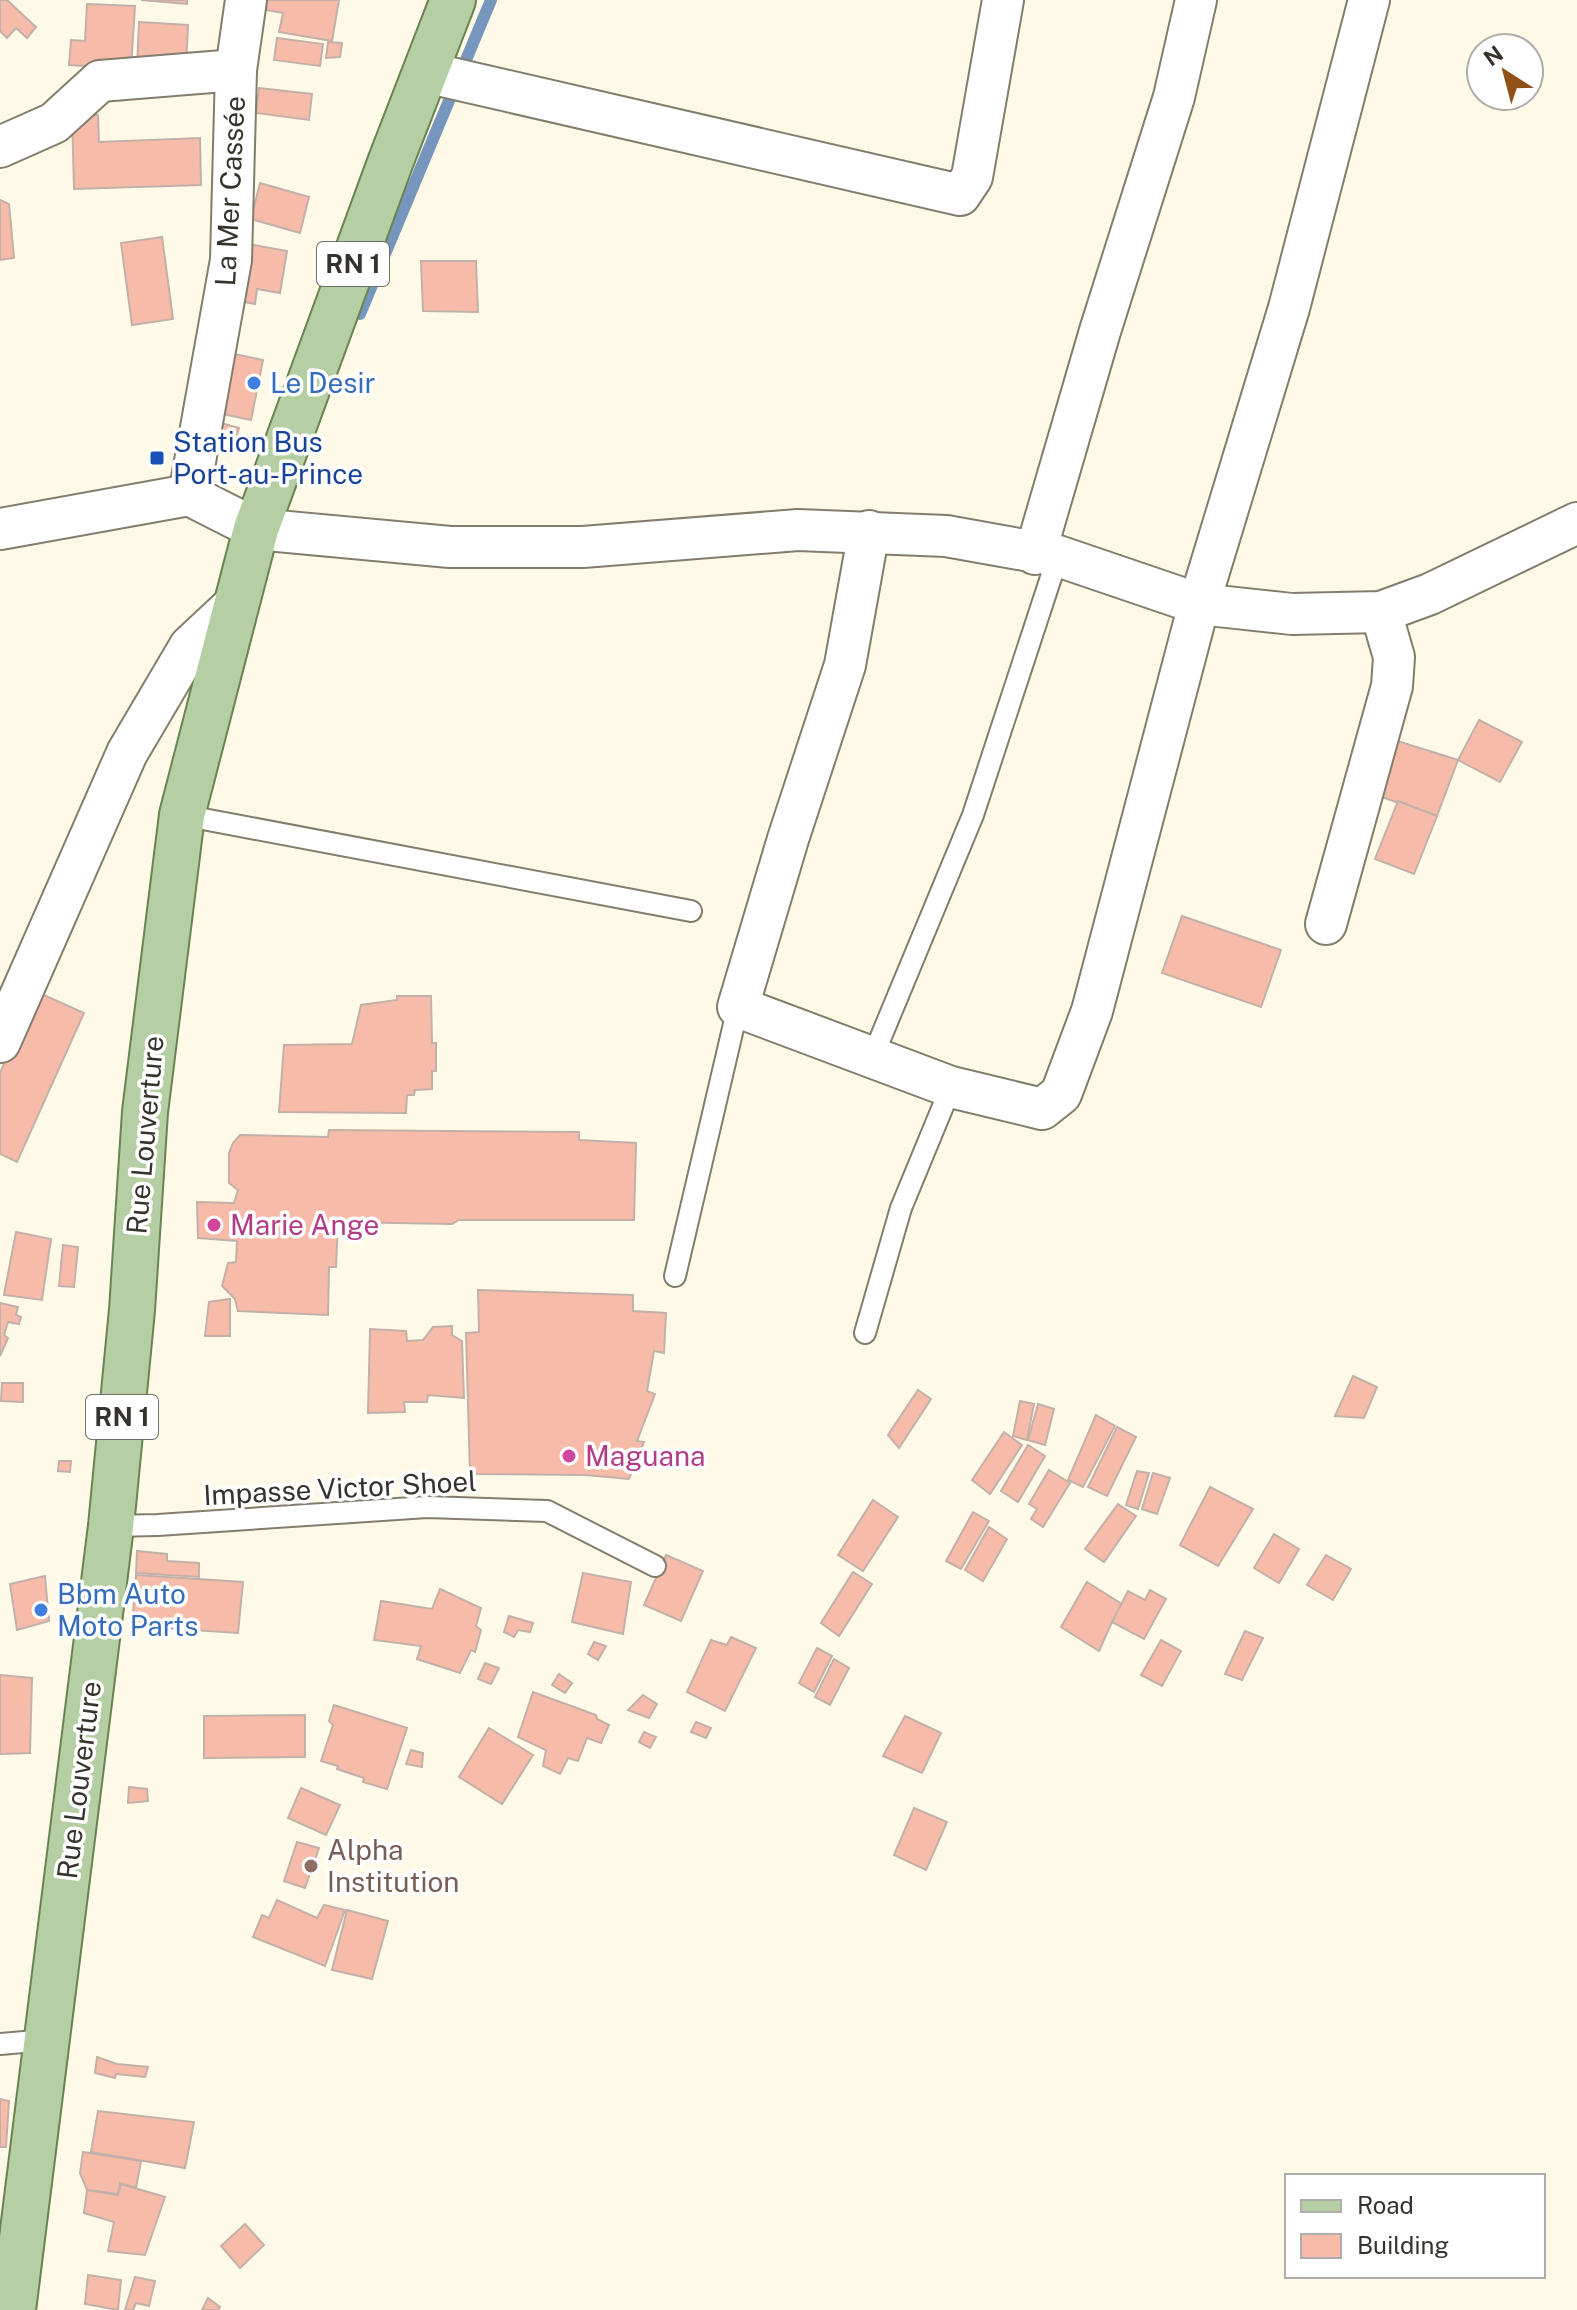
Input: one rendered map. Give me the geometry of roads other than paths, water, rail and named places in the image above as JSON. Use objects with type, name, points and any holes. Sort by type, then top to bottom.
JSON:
[{"type":"main road","name":"Rue Louverture","points":[[13,2310],[13,2218],[47,2040],[111,1526],[132,1310],[145,1112],[182,815],[256,529],[453,0]]},
{"type":"street","name":"La Mer Cassée","points":[[189,495],[231,260],[236,70],[246,0]]},
{"type":"street","points":[[425,72],[960,195],[972,177],[1003,0]]},
{"type":"street","points":[[1047,555],[1100,331],[1174,97],[1196,0]]},
{"type":"street","points":[[869,531],[845,665],[788,839],[738,1007],[951,1087],[1042,1109],[1061,1094],[1092,1011],[1199,604],[1289,308],[1369,0]]},
{"type":"street","points":[[0,147],[54,123],[100,81],[236,70]]},
{"type":"street","points":[[0,529],[189,495],[256,529],[450,547],[583,547],[798,530],[946,536],[1047,555],[1199,604],[1292,614],[1381,612],[1430,594],[1577,523]]},
{"type":"street","points":[[0,1042],[127,753],[190,646],[235,604]]},
{"type":"street","points":[[1326,924],[1392,686],[1394,657],[1381,612]]},
{"type":"lane","points":[[873,1056],[973,815],[1047,555]]},
{"type":"lane","points":[[182,815],[691,911]]},
{"type":"lane","points":[[675,1276],[738,1007]]},
{"type":"lane","points":[[865,1333],[901,1208],[951,1087]]},
{"type":"lane","name":"Impasse Victor Shoel","points":[[111,1526],[427,1507],[547,1511],[655,1566]]},
{"type":"lane","points":[[0,2044],[47,2040]]},
{"type":"waterway","points":[[360,314],[491,0]]},
{"type":"place","name":"Le Desir","points":[[254,383]]},
{"type":"place","name":"Station Bus Port-au-Prince","points":[[157,458]]},
{"type":"place","name":"Marie Ange","points":[[214,1225]]},
{"type":"place","name":"Maguana","points":[[569,1456]]},
{"type":"place","name":"Bbm Auto Moto Parts","points":[[41,1610]]},
{"type":"place","name":"Alpha Institution","points":[[311,1866]]}]
